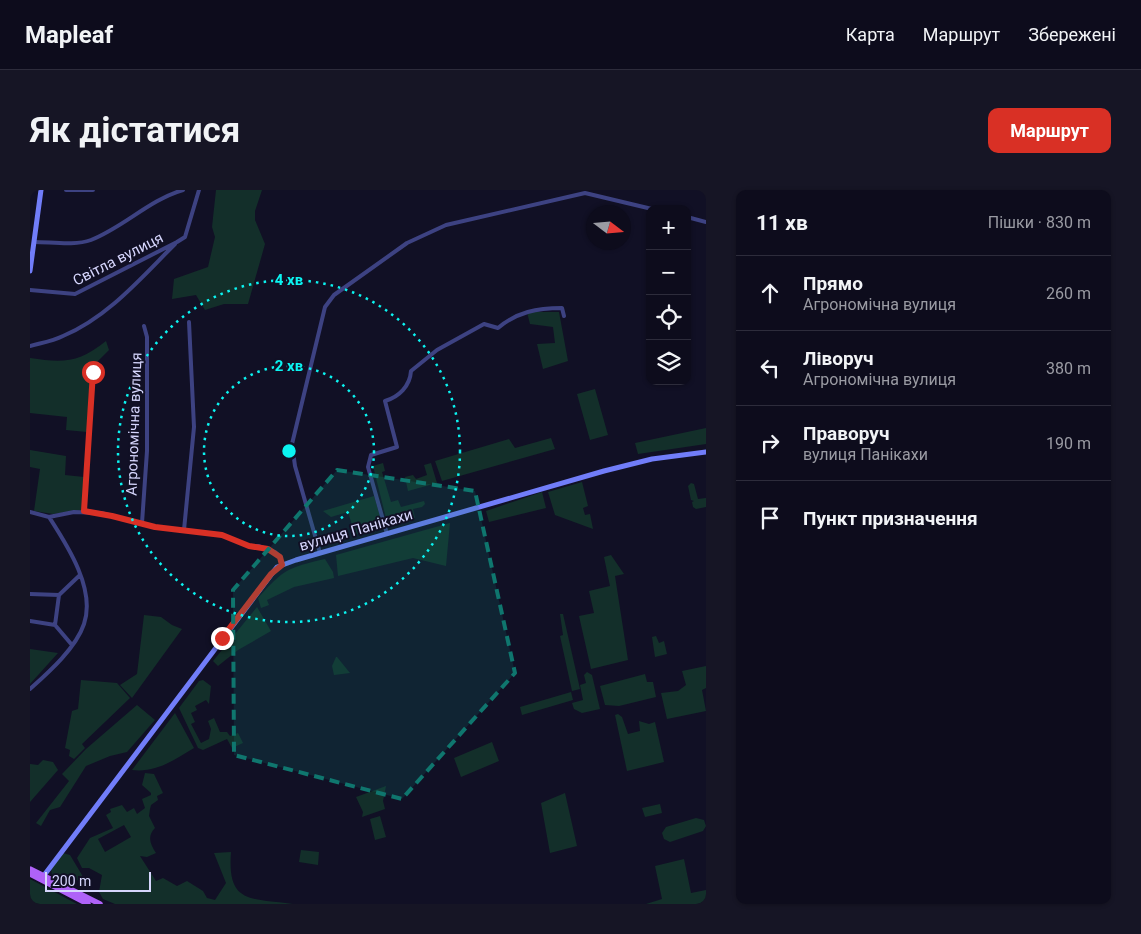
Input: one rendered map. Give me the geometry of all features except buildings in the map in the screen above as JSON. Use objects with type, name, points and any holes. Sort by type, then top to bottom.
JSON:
[{"type":"main road","points":[[30,868],[88,904]]},
{"type":"main road","points":[[30,874],[42,877],[100,904]]},
{"type":"street","points":[[30,271],[41,190]]},
{"type":"street","points":[[66,190],[93,190]]},
{"type":"street","points":[[34,242],[75,243],[91,240],[162,197],[183,190]]},
{"type":"street","name":"Світла вулиця","points":[[30,290],[75,294],[177,242],[185,237],[199,190]]},
{"type":"street","points":[[320,553],[295,466],[292,444],[325,307],[334,295],[407,243],[446,225],[585,193],[646,208]]},
{"type":"street","points":[[691,218],[706,222]]},
{"type":"street","points":[[30,346],[62,337],[88,323],[126,295],[177,242]]},
{"type":"street","points":[[386,534],[368,467],[371,455],[397,446],[385,401],[394,398],[401,392],[410,381],[411,371],[437,350],[484,324],[498,328],[526,311],[537,308],[562,308],[564,316]]},
{"type":"street","points":[[184,530],[194,427],[189,322]]},
{"type":"street","name":"Агрономічна вулиця","points":[[142,523],[147,451],[147,337],[144,326]]},
{"type":"street","points":[[84,511],[93,372]]},
{"type":"street","name":"вулиця Панікахи","points":[[42,877],[264,583],[282,565],[621,466],[706,452]]},
{"type":"street","name":"Агрономічна вулиця","points":[[49,517],[84,511],[142,523],[222,535],[249,546],[262,547],[278,554],[282,565]]},
{"type":"street","points":[[30,512],[49,517],[73,554],[88,602],[84,624],[72,645],[44,677],[30,689]]},
{"type":"street","points":[[56,625],[59,596],[80,575]]},
{"type":"street","points":[[30,594],[59,596]]},
{"type":"street","points":[[30,621],[56,625],[72,645]]},
{"type":"highlighted area","points":[[337,470],[475,491],[515,673],[402,799],[234,755],[233,590]]},
{"type":"green space","points":[[216,190],[262,190],[255,211],[255,220],[265,244],[248,304],[224,304],[205,310],[196,295],[172,299],[174,279],[208,267],[215,237],[212,227]]},
{"type":"green space","points":[[527,312],[559,312],[568,361],[543,369],[537,344],[555,343],[553,327],[530,324]]},
{"type":"green space","points":[[106,341],[109,350],[90,369],[87,432],[66,430],[67,417],[30,413],[30,358],[52,361],[70,360],[87,354]]},
{"type":"green space","points":[[595,389],[608,435],[590,440],[577,394]]},
{"type":"green space","points":[[706,428],[706,444],[638,454],[635,443]]},
{"type":"green space","points":[[551,438],[555,449],[442,481],[435,461],[509,439],[515,448]]},
{"type":"green space","points":[[30,450],[66,456],[65,475],[84,477],[83,510],[53,514],[34,511],[40,469],[30,467]]},
{"type":"green space","points":[[383,463],[385,471],[382,472],[391,502],[398,500],[401,507],[424,501],[425,504],[422,507],[413,509],[415,518],[388,526],[373,466]]},
{"type":"green space","points":[[431,463],[437,483],[408,491],[405,477],[413,475],[416,479],[427,475],[424,465]]},
{"type":"green space","points":[[582,482],[588,506],[583,508],[585,515],[590,514],[593,529],[555,515],[548,492]]},
{"type":"green space","points":[[691,483],[694,484],[698,499],[706,498],[706,507],[696,509],[693,507],[692,502],[694,501],[691,500],[688,486]]},
{"type":"green space","points":[[542,492],[546,508],[489,522],[486,511]]},
{"type":"green space","points":[[374,496],[383,526],[355,535],[348,512],[331,517],[323,511]]},
{"type":"green space","points":[[450,523],[446,566],[413,558],[338,576],[336,555]]},
{"type":"green space","points":[[611,555],[624,574],[615,576],[628,660],[591,669],[579,616],[594,613],[589,591],[610,586],[604,557]]},
{"type":"green space","points":[[325,559],[333,572],[334,578],[294,587],[267,600],[269,605],[261,608],[258,598],[281,575],[302,565]]},
{"type":"green space","points":[[257,607],[271,631],[238,650],[218,666],[213,661]]},
{"type":"green space","points":[[560,614],[563,614],[580,689],[572,691],[560,636],[563,635]]},
{"type":"green space","points":[[144,615],[161,617],[182,629],[132,698],[120,685],[137,674]]},
{"type":"green space","points":[[656,636],[659,643],[664,641],[667,654],[655,657],[652,637]]},
{"type":"green space","points":[[30,649],[58,653],[30,684]]},
{"type":"green space","points":[[336,657],[350,673],[334,675],[332,666]]},
{"type":"green space","points":[[706,666],[706,688],[702,690],[706,711],[667,719],[661,693],[678,691],[686,685],[682,671]]},
{"type":"green space","points":[[587,672],[592,675],[600,709],[582,713],[574,709],[572,703],[583,700],[580,685],[586,683],[584,675]]},
{"type":"green space","points":[[645,674],[647,682],[653,682],[656,697],[619,706],[605,705],[600,686]]},
{"type":"green space","points":[[81,680],[117,683],[130,698],[82,744],[85,748],[74,759],[69,756],[70,750],[65,748],[72,711],[78,709]]},
{"type":"green space","points":[[203,680],[211,686],[209,704],[206,700],[195,706],[197,710],[191,713],[195,722],[191,724],[201,743],[209,739],[211,729],[208,721],[214,718],[220,732],[227,732],[230,736],[238,733],[243,743],[232,748],[227,739],[203,750],[198,748],[179,708],[199,681]]},
{"type":"green space","points":[[571,692],[573,700],[522,715],[520,707]]},
{"type":"green space","points":[[137,705],[155,720],[127,752],[110,756],[86,766],[60,807],[50,810],[41,826],[36,823],[69,781],[62,774],[86,749]]},
{"type":"green space","points":[[175,713],[194,748],[157,768],[132,770]]},
{"type":"green space","points":[[618,714],[622,717],[628,734],[640,731],[639,721],[649,724],[655,722],[664,762],[627,771],[615,715]]},
{"type":"green space","points":[[492,742],[499,761],[461,777],[454,758]]},
{"type":"green space","points":[[43,760],[53,762],[58,770],[30,802],[30,764],[38,765]]},
{"type":"green space","points":[[145,773],[154,774],[163,793],[157,796],[158,800],[151,805],[149,816],[155,828],[152,831],[150,840],[156,853],[147,857],[140,856],[156,881],[163,878],[177,886],[187,881],[203,891],[207,898],[215,900],[226,883],[214,853],[231,852],[233,881],[238,890],[253,899],[293,904],[115,904],[103,899],[99,892],[102,875],[89,868],[82,868],[77,858],[90,838],[113,828],[106,815],[111,812],[110,809],[122,805],[127,812],[134,808],[137,814],[145,808],[142,799],[151,795],[151,793],[142,785]],"holes":[[[124,825],[131,837],[105,852],[98,839]]]},
{"type":"green space","points":[[386,786],[383,801],[385,809],[362,817],[363,812],[356,797]]},
{"type":"green space","points":[[565,793],[577,846],[550,853],[541,803]]},
{"type":"green space","points":[[660,804],[662,813],[645,817],[642,808]]},
{"type":"green space","points":[[380,816],[386,837],[375,840],[370,819]]},
{"type":"green space","points":[[696,818],[704,820],[706,826],[703,831],[670,842],[664,839],[662,833],[666,827]]},
{"type":"green space","points":[[301,850],[319,852],[318,865],[299,862]]},
{"type":"green space","points":[[63,853],[70,855],[82,875],[82,879],[67,883],[52,875],[51,869]]},
{"type":"green space","points":[[684,859],[691,893],[706,890],[706,904],[646,904],[662,899],[655,866]]},
{"type":"green space","points":[[30,879],[77,904],[30,904]]},
{"type":"route","points":[[93,372],[84,511],[101,513],[155,527],[222,535],[242,544],[268,549],[280,557],[282,565],[271,574],[222,638]]}]
